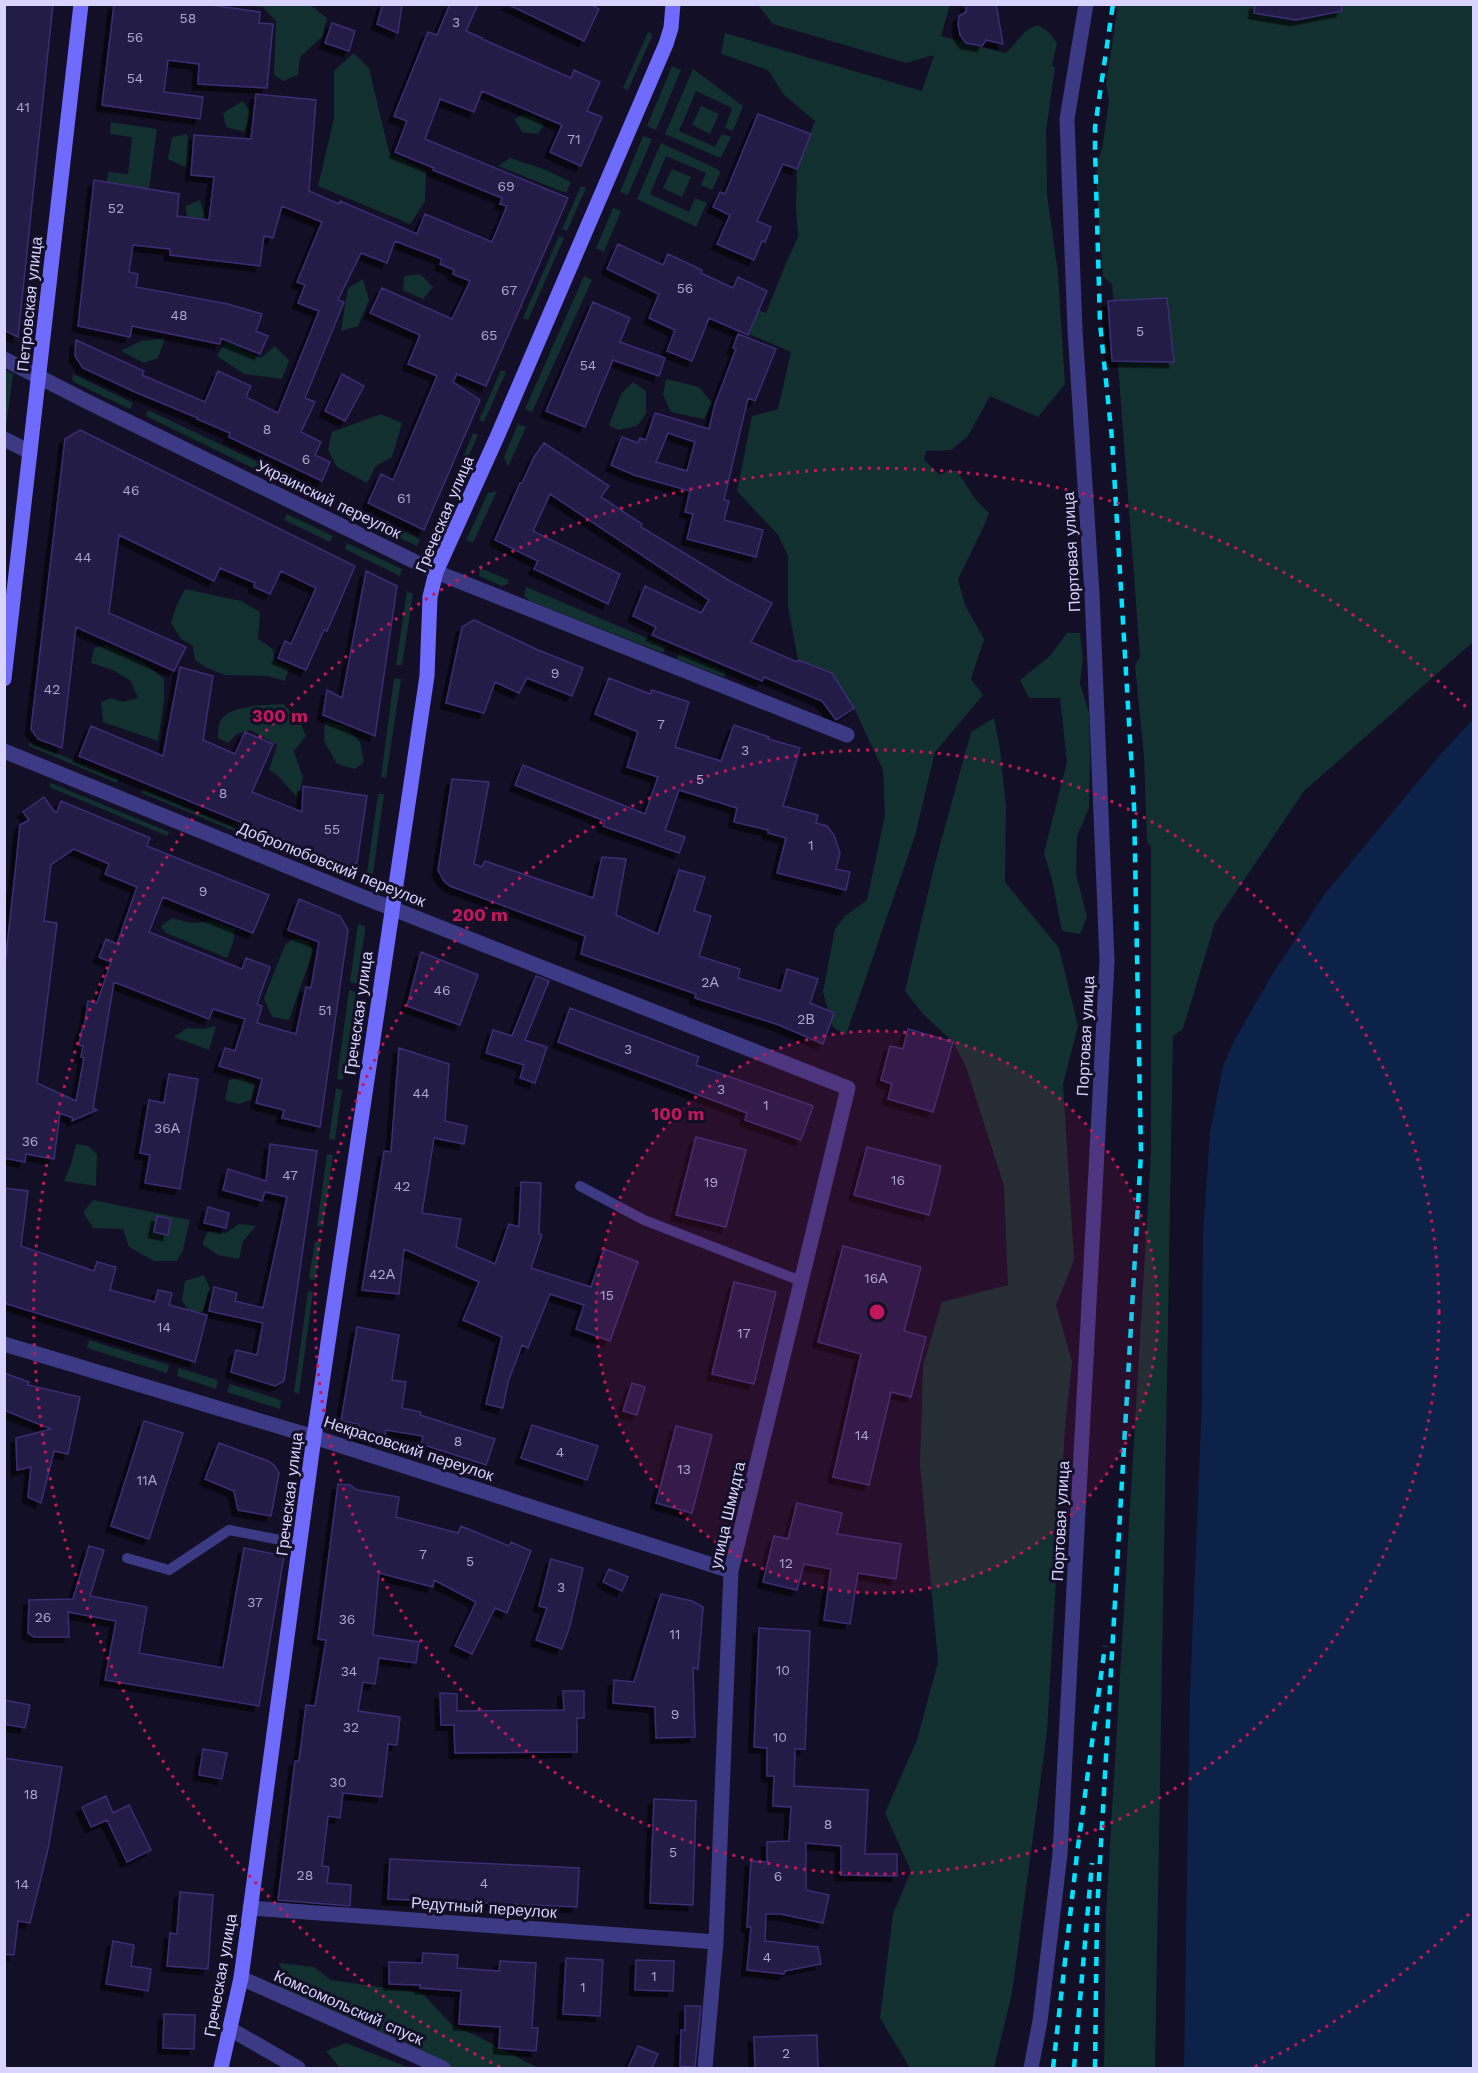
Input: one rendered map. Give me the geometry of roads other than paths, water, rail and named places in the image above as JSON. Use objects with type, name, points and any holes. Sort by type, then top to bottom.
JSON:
[{"type":"main road","name":"Петровская улица","points":[[4,679],[81,4]]},
{"type":"main road","name":"Греческая улица","points":[[221,2068],[241,1978],[314,1437],[426,676],[430,597],[436,572],[497,437],[666,44],[671,28],[673,4]]},
{"type":"street","name":"Портовая улица","points":[[1031,2068],[1040,2020],[1060,1854],[1107,961],[1093,605],[1075,330],[1067,119],[1086,4]]},
{"type":"street","name":"Украинский переулок","points":[[4,359],[436,572],[847,735]]},
{"type":"street","points":[[4,439],[30,452]]},
{"type":"street","name":"Добролюбовский переулок","points":[[4,752],[848,1088]]},
{"type":"street","name":"улица Шмидта","points":[[705,2068],[716,1942],[731,1571],[848,1088]]},
{"type":"street","name":"Некрасовский переулок","points":[[4,1344],[314,1437],[731,1571]]},
{"type":"street","name":"Редутный переулок","points":[[250,1908],[716,1942]]},
{"type":"street","name":"Комсомольский спуск","points":[[241,1978],[443,2068]]},
{"type":"street","points":[[230,2029],[298,2068]]},
{"type":"lane","points":[[580,1186],[644,1220],[801,1281]]},
{"type":"lane","points":[[127,1558],[170,1570],[229,1530],[301,1544]]},
{"type":"water","points":[[1473,719],[1473,2068],[1184,2068],[1190,1693],[1202,1401],[1203,1234],[1210,1133],[1223,1066],[1234,1041],[1272,975],[1324,895],[1441,754]]},
{"type":"railway","points":[[1095,2068],[1097,1912],[1141,1153],[1134,806],[1112,439],[1100,323],[1095,150],[1095,127],[1113,4]]},
{"type":"railway","points":[[1053,2068],[1077,1854],[1105,1646]]},
{"type":"railway","points":[[1074,2068],[1092,1863]]}]
